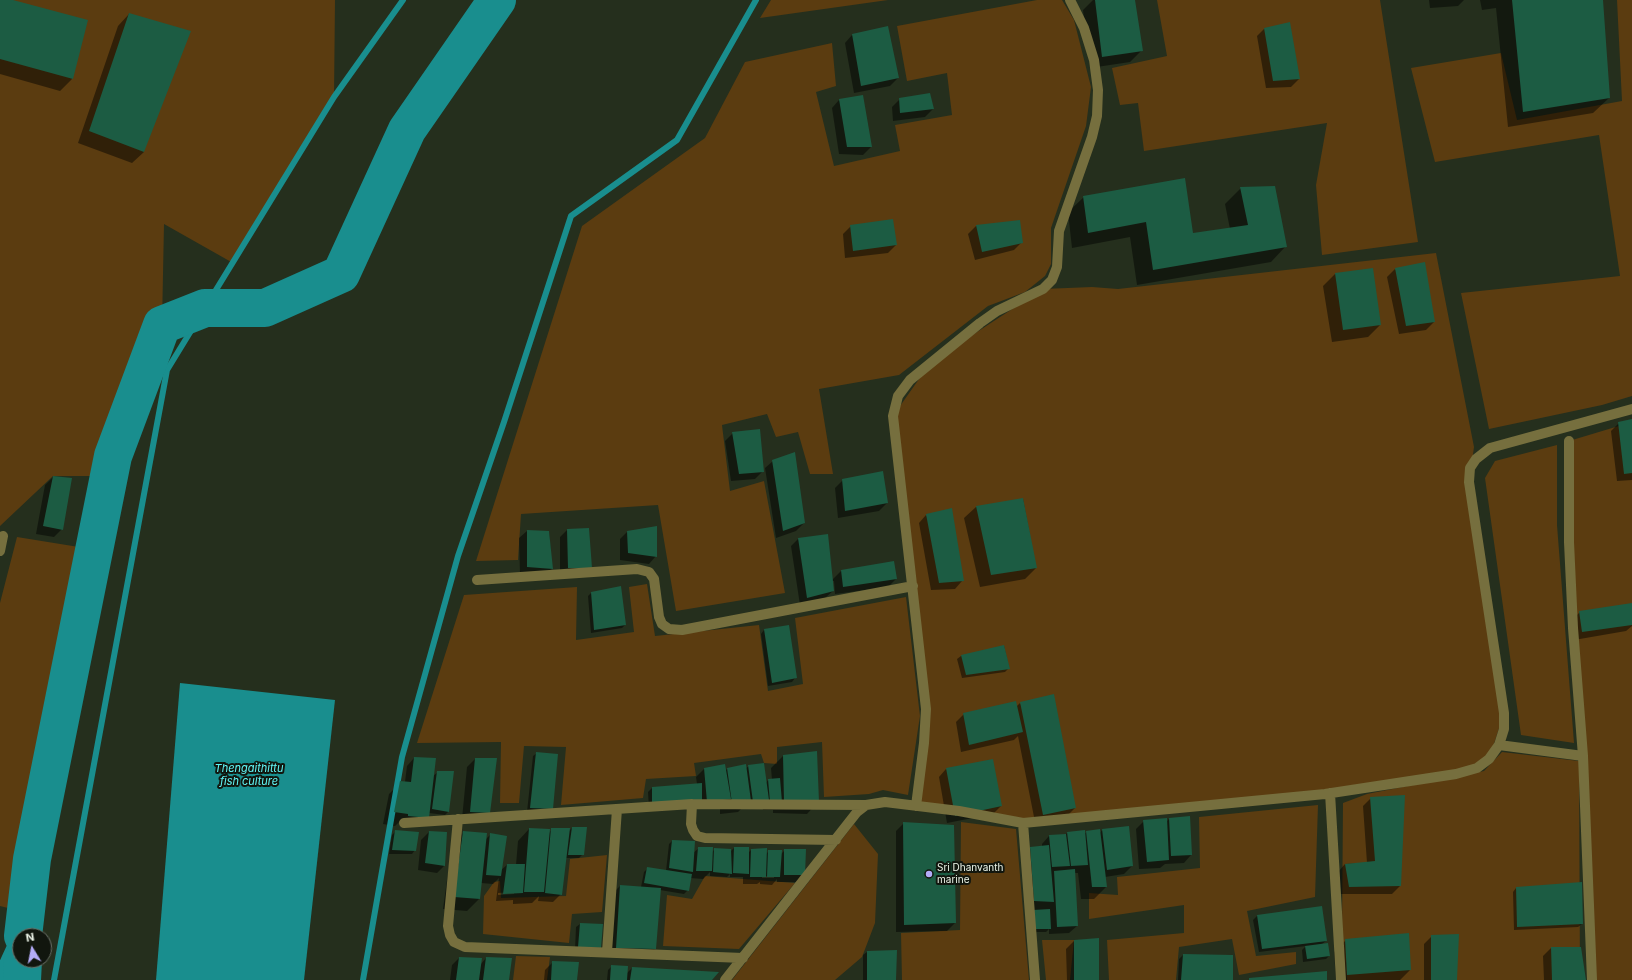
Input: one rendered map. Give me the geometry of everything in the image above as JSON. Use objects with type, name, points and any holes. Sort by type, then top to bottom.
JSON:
[{"type":"street","points":[[916,806],[924,743],[926,709],[894,416],[898,396],[910,380],[997,311],[1043,289],[1052,280],[1056,267],[1059,231],[1092,138],[1097,116],[1098,90],[1094,60],[1084,28],[1070,0]]},
{"type":"street","points":[[404,823],[692,804],[866,805],[886,802],[959,811],[1023,823],[1330,793],[1456,774],[1476,768],[1489,759],[1499,745],[1504,729],[1504,713],[1469,482],[1470,468],[1476,459],[1490,448],[1632,409]]},
{"type":"street","points":[[1569,441],[1569,550],[1573,628],[1583,756],[1592,980]]},
{"type":"street","points":[[0,551],[3,536]]},
{"type":"street","points":[[478,580],[637,569],[649,572],[654,578],[659,617],[662,624],[669,629],[682,630],[913,586]]},
{"type":"street","points":[[1499,745],[1583,756]]},
{"type":"street","points":[[1330,793],[1341,980]]},
{"type":"street","points":[[692,804],[692,824],[693,830],[697,836],[705,838],[836,840]]},
{"type":"street","points":[[725,980],[857,812],[866,805]]},
{"type":"street","points":[[607,952],[618,809]]},
{"type":"street","points":[[458,819],[448,926],[450,935],[454,942],[465,947],[743,958]]},
{"type":"street","points":[[1023,823],[1035,980]]},
{"type":"shaded area","points":[[0,0],[335,0],[334,97],[233,263],[164,224],[162,325],[96,476],[53,476],[0,526]]},
{"type":"shaded area","points":[[771,0],[888,0],[760,18]]},
{"type":"shaded area","points":[[1037,0],[1062,0],[1074,20],[1091,87],[1086,126],[1051,228],[1051,264],[1045,276],[1025,292],[988,306],[899,375],[819,389],[833,474],[810,474],[798,432],[776,437],[767,414],[722,425],[730,491],[764,481],[785,593],[676,611],[658,505],[521,514],[518,560],[476,561],[582,226],[705,138],[745,62],[832,43],[836,86],[816,92],[834,166],[900,151],[895,125],[952,115],[947,73],[907,81],[897,26]]},
{"type":"shaded area","points":[[1157,0],[1380,0],[1418,242],[1322,255],[1316,185],[1327,123],[1144,151],[1138,103],[1120,105],[1112,68],[1167,56]]},
{"type":"shaded area","points":[[1617,0],[1632,0],[1632,396],[1602,405],[1489,429],[1461,293],[1620,276],[1599,135],[1435,162],[1411,68],[1501,53],[1517,120],[1622,101]]},
{"type":"shaded area","points":[[1436,253],[1474,447],[1469,483],[1504,713],[1489,759],[1476,768],[1330,793],[1023,823],[916,806],[926,709],[893,416],[931,362],[1043,289],[1092,287],[1118,289]]},
{"type":"shaded area","points":[[1632,422],[1632,980],[1592,980],[1569,441]]},
{"type":"shaded area","points":[[1557,445],[1557,525],[1574,743],[1521,735],[1485,478],[1495,461]]},
{"type":"shaded area","points":[[17,537],[85,548],[16,910],[0,906],[0,603]]},
{"type":"shaded area","points":[[647,584],[655,636],[759,625],[768,691],[803,684],[795,618],[906,597],[920,716],[908,795],[883,790],[869,794],[824,797],[822,742],[777,747],[777,764],[764,763],[761,754],[694,763],[696,776],[646,779],[643,798],[561,805],[566,747],[524,746],[519,803],[500,803],[501,742],[417,743],[464,595],[577,587],[576,640],[634,632],[629,587]]},
{"type":"shaded area","points":[[1502,752],[1579,761],[1580,980],[1347,980],[1342,931],[1343,803],[1367,794],[1484,771]]},
{"type":"shaded area","points":[[1318,805],[1315,897],[1247,911],[1256,956],[1296,952],[1296,964],[1239,975],[1232,939],[1179,947],[1176,980],[1109,980],[1107,940],[1184,933],[1184,905],[1089,919],[1089,893],[1118,895],[1117,877],[1200,868],[1199,817]]},
{"type":"shaded area","points":[[961,822],[1016,829],[1029,980],[902,980],[901,933],[960,930]]},
{"type":"shaded area","points":[[854,824],[878,854],[875,923],[862,957],[835,980],[732,980]]},
{"type":"shaded area","points":[[607,855],[602,912],[572,914],[569,943],[483,934],[484,896],[494,882],[500,881],[501,898],[566,896],[570,859]]},
{"type":"shaded area","points":[[705,876],[795,883],[739,949],[663,946],[667,895],[692,899]]},
{"type":"shaded area","points":[[1042,940],[1074,940],[1070,980],[1046,980]]},
{"type":"shaded area","points":[[516,956],[550,957],[547,980],[513,980]]},
{"type":"water","name":"Thengaithittu fish culture","points":[[180,683],[335,700],[304,980],[156,980]]},
{"type":"building","points":[[0,0],[13,0],[88,20],[73,79],[0,59]]},
{"type":"building","points":[[1095,0],[1135,0],[1143,51],[1102,57]]},
{"type":"building","points":[[1512,0],[1603,0],[1610,98],[1523,112]]},
{"type":"building","points":[[129,13],[191,31],[144,152],[89,131]]},
{"type":"building","points":[[1290,22],[1300,79],[1273,81],[1264,28]]},
{"type":"building","points":[[888,26],[899,78],[861,86],[852,34]]},
{"type":"building","points":[[930,93],[934,109],[900,113],[899,98]]},
{"type":"building","points":[[863,95],[872,147],[847,147],[839,99]]},
{"type":"building","points":[[1185,178],[1193,233],[1248,225],[1240,187],[1275,186],[1287,247],[1153,270],[1146,222],[1088,233],[1083,196]]},
{"type":"building","points":[[893,219],[897,245],[853,251],[850,225]]},
{"type":"building","points":[[1020,220],[1023,243],[982,252],[976,225]]},
{"type":"building","points":[[1425,262],[1435,322],[1406,326],[1395,268]]},
{"type":"building","points":[[1373,268],[1381,325],[1343,330],[1335,273]]},
{"type":"building","points":[[1632,419],[1632,473],[1624,474],[1618,422]]},
{"type":"building","points":[[760,429],[764,472],[739,474],[732,432]]},
{"type":"building","points":[[795,452],[805,523],[783,531],[772,460]]},
{"type":"building","points":[[883,471],[888,503],[845,511],[842,479]]},
{"type":"building","points":[[53,476],[72,478],[63,530],[43,526]]},
{"type":"building","points":[[1023,498],[1037,568],[991,575],[976,506]]},
{"type":"building","points":[[952,508],[964,581],[939,583],[926,514]]},
{"type":"building","points":[[657,526],[657,557],[628,553],[627,531]]},
{"type":"building","points":[[589,528],[592,568],[568,568],[567,529]]},
{"type":"building","points":[[527,530],[549,531],[553,569],[527,567]]},
{"type":"building","points":[[828,534],[834,591],[807,598],[798,538]]},
{"type":"building","points":[[894,561],[897,579],[843,587],[841,570]]},
{"type":"building","points":[[621,586],[626,625],[594,630],[591,592]]},
{"type":"building","points":[[1632,603],[1632,625],[1582,632],[1579,611]]},
{"type":"building","points":[[789,625],[797,678],[772,683],[764,629]]},
{"type":"building","points":[[1004,645],[1010,669],[966,675],[961,655]]},
{"type":"building","points":[[1054,694],[1076,808],[1043,815],[1020,702]]},
{"type":"building","points":[[1016,701],[1023,732],[969,745],[963,713]]},
{"type":"building","points":[[817,751],[819,802],[784,802],[783,755]]},
{"type":"building","points":[[536,752],[558,754],[553,809],[530,808]]},
{"type":"building","points":[[414,757],[436,758],[429,818],[408,816],[408,814],[394,812],[400,781],[411,782]]},
{"type":"building","points":[[475,758],[497,758],[490,813],[470,812]]},
{"type":"building","points":[[993,759],[1002,806],[955,816],[946,768]]},
{"type":"building","points":[[764,763],[769,800],[753,802],[748,765]]},
{"type":"building","points":[[725,764],[731,799],[707,802],[704,768]]},
{"type":"building","points":[[746,764],[751,801],[732,803],[727,768]]},
{"type":"building","points":[[437,771],[454,771],[449,812],[432,809]]},
{"type":"building","points":[[780,778],[782,802],[770,802],[768,779]]},
{"type":"building","points":[[702,783],[702,802],[652,805],[652,787]]},
{"type":"building","points":[[1405,795],[1401,886],[1349,887],[1345,864],[1375,861],[1370,797]]},
{"type":"building","points":[[1190,816],[1192,855],[1171,856],[1169,818]]},
{"type":"building","points":[[1167,818],[1169,860],[1147,862],[1143,820]]},
{"type":"building","name":"Sri Dhanvanth marine","points":[[903,822],[954,825],[956,923],[904,925]]},
{"type":"building","points":[[1129,826],[1133,866],[1107,870],[1102,829]]},
{"type":"building","points":[[572,827],[587,827],[584,855],[568,855]]},
{"type":"building","points":[[529,828],[550,829],[544,892],[524,892]]},
{"type":"building","points":[[551,828],[570,828],[562,895],[545,893]]},
{"type":"building","points":[[1100,829],[1107,887],[1092,887],[1086,831]]},
{"type":"building","points":[[395,830],[419,832],[416,851],[392,850]]},
{"type":"building","points":[[1085,830],[1088,865],[1071,866],[1067,832]]},
{"type":"building","points":[[429,831],[447,832],[445,866],[425,863]]},
{"type":"building","points":[[463,831],[487,833],[480,899],[454,897]]},
{"type":"building","points":[[490,833],[507,836],[501,876],[486,875]]},
{"type":"building","points":[[1066,834],[1070,866],[1052,867],[1049,835]]},
{"type":"building","points":[[672,840],[695,841],[693,872],[669,868]]},
{"type":"building","points":[[1049,845],[1054,902],[1034,901],[1030,847]]},
{"type":"building","points":[[698,847],[713,847],[712,871],[696,871]]},
{"type":"building","points":[[734,847],[749,847],[749,874],[733,873]]},
{"type":"building","points":[[714,848],[731,849],[732,874],[713,872]]},
{"type":"building","points":[[767,848],[766,877],[750,877],[751,849]]},
{"type":"building","points":[[784,849],[806,849],[805,875],[784,875]]},
{"type":"building","points":[[768,850],[782,850],[780,877],[767,877]]},
{"type":"building","points":[[507,864],[525,864],[523,893],[503,894]]},
{"type":"building","points":[[647,867],[692,874],[689,891],[644,883]]},
{"type":"building","points":[[1075,869],[1078,926],[1057,927],[1054,871]]},
{"type":"building","points":[[1582,882],[1583,924],[1517,927],[1516,887]]},
{"type":"building","points":[[620,885],[661,888],[656,949],[616,948]]},
{"type":"building","points":[[1322,906],[1327,941],[1262,949],[1257,915]]},
{"type":"building","points":[[1050,909],[1051,929],[1034,929],[1033,910]]},
{"type":"building","points":[[580,923],[603,924],[601,948],[578,947]]},
{"type":"building","points":[[1409,933],[1411,970],[1347,975],[1345,939]]},
{"type":"building","points":[[1459,934],[1457,980],[1431,980],[1431,935]]},
{"type":"building","points":[[1099,938],[1099,980],[1074,980],[1074,940]]},
{"type":"building","points":[[1328,943],[1330,956],[1307,959],[1305,946]]},
{"type":"building","points":[[1551,947],[1581,947],[1586,980],[1552,980]]},
{"type":"building","points":[[897,950],[896,980],[867,980],[867,951]]},
{"type":"building","points":[[1183,954],[1233,955],[1233,980],[1181,980]]},
{"type":"building","points":[[459,957],[482,958],[479,980],[456,980]]},
{"type":"building","points":[[486,957],[512,958],[509,980],[483,980]]},
{"type":"building","points":[[552,961],[579,962],[577,980],[551,980]]},
{"type":"building","points":[[611,965],[628,966],[627,980],[610,980]]},
{"type":"building","points":[[632,967],[719,972],[712,980],[630,980]]},
{"type":"building","points":[[1327,971],[1327,980],[1249,980],[1249,978]]},
{"type":"waterway","points":[[54,980],[167,370],[334,97],[403,0]]},
{"type":"waterway","points":[[24,928],[32,859],[113,456],[162,325],[205,308],[265,308],[341,274],[407,130],[497,0]]},
{"type":"waterway","points":[[363,980],[402,757],[458,556],[504,422],[571,216],[677,140],[756,0]]},
{"type":"waterway","points":[[3,980],[12,960]]},
{"type":"waterway","points":[[22,980],[23,968]]},
{"type":"place","name":"Sri Dhanvanth marine","points":[[929,874]]}]
